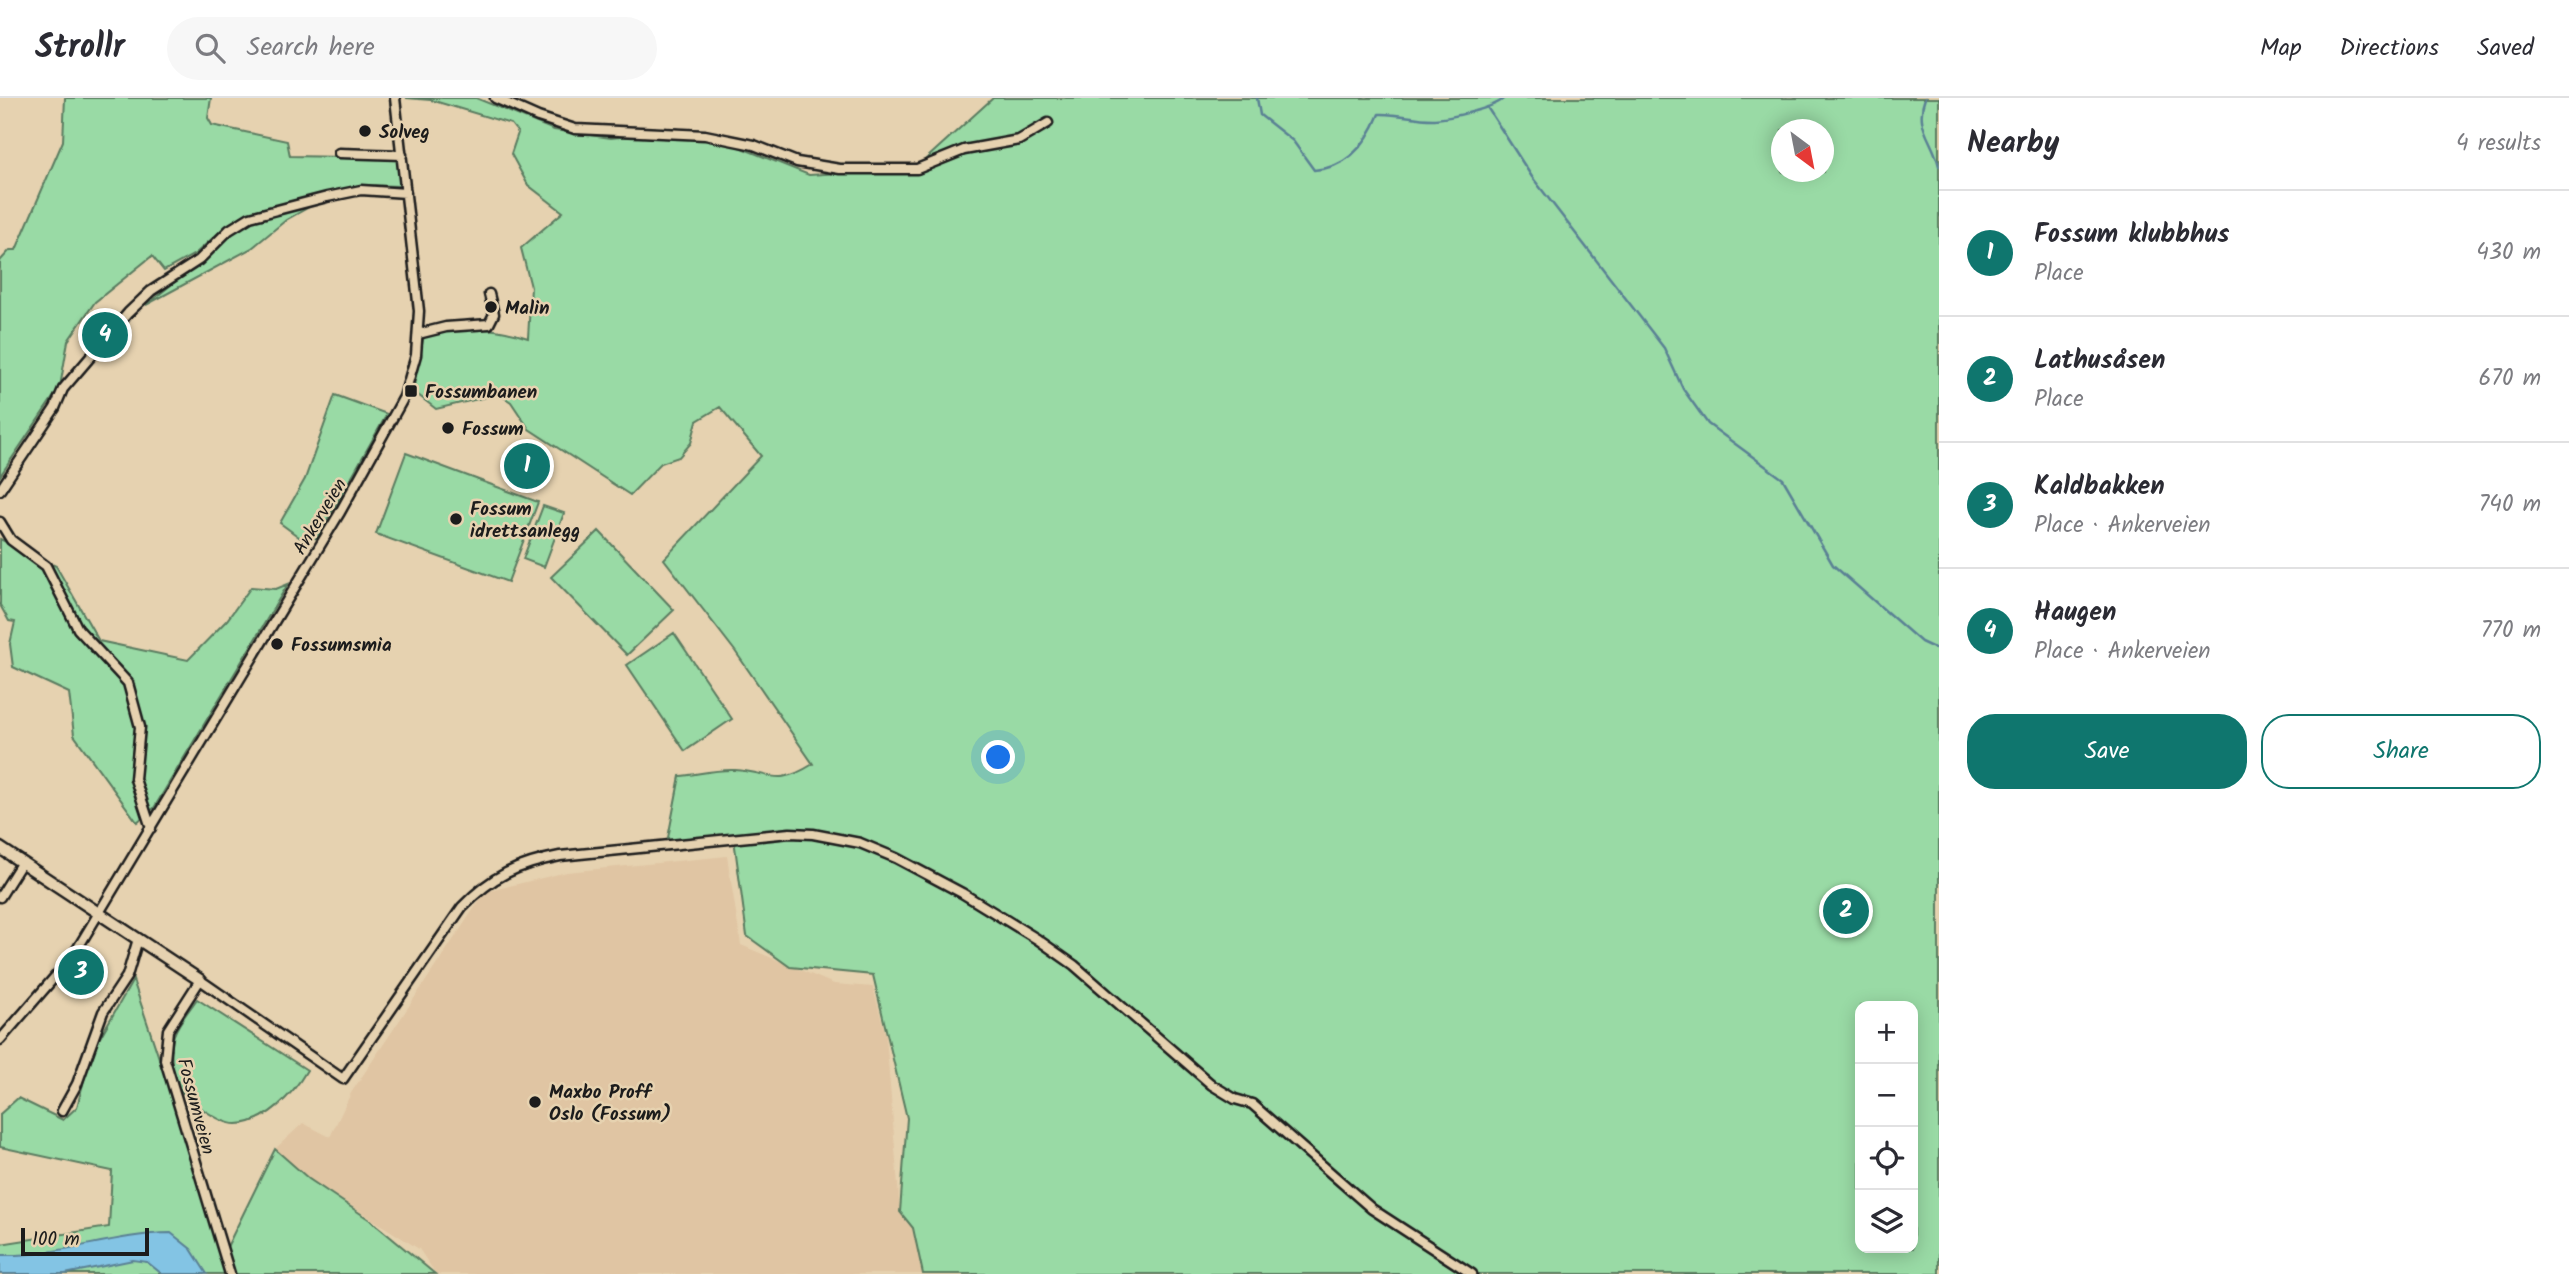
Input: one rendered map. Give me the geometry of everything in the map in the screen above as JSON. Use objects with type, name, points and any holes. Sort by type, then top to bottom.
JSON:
[{"type":"street","name":"Ankerveien","points":[[0,1040],[55,981],[100,914],[393,419],[412,374],[418,334],[396,98]]},
{"type":"street","points":[[495,98],[538,117],[575,129],[690,133],[744,142],[805,164],[840,169],[914,169],[964,150],[1019,140],[1048,123]]},
{"type":"street","points":[[339,153],[402,155]]},
{"type":"street","points":[[0,491],[55,408],[63,389],[128,313],[151,291],[199,260],[229,230],[250,217],[327,197],[361,190],[406,192]]},
{"type":"street","points":[[418,334],[446,327],[489,324],[494,314],[489,294]]},
{"type":"street","points":[[0,522],[11,540],[46,566],[78,629],[128,683],[140,727],[135,779],[151,828]]},
{"type":"street","points":[[0,848],[200,980],[343,1079],[462,907],[483,885],[503,872],[528,862],[560,856],[695,841],[790,833],[835,837],[896,858],[962,893],[1037,939],[1074,965],[1212,1084],[1235,1099],[1252,1104],[1273,1119],[1372,1209],[1472,1274]]},
{"type":"street","points":[[0,897],[22,862]]},
{"type":"street","points":[[62,1111],[76,1084],[103,1012],[127,976],[138,939]]},
{"type":"street","name":"Fossumveien","points":[[200,980],[168,1030],[165,1060],[230,1274]]},
{"type":"shaded area","points":[[727,856],[741,945],[834,984],[873,987],[886,1036],[900,1211],[913,1228],[923,1274],[436,1274],[419,1249],[309,1179],[275,1149],[303,1123],[330,1137],[351,1093],[485,892],[567,872]]},
{"type":"green space","points":[[65,98],[211,98],[208,118],[212,125],[287,141],[290,156],[400,158],[400,186],[362,185],[250,212],[227,225],[195,254],[164,271],[152,256],[95,302],[68,341],[60,387],[0,476],[0,261],[10,250],[16,250],[63,141]]},
{"type":"green space","points":[[406,98],[476,98],[554,130],[611,138],[664,132],[714,137],[809,175],[916,168],[993,98],[1939,98],[1939,1274],[923,1274],[913,1228],[900,1212],[907,1118],[873,975],[790,967],[747,936],[734,839],[667,843],[680,776],[728,770],[781,777],[813,764],[735,651],[664,559],[761,456],[720,407],[697,421],[691,443],[679,457],[661,463],[630,495],[529,429],[511,402],[499,394],[436,409],[413,391],[424,335],[476,328],[528,338],[531,287],[521,248],[563,212],[528,185],[511,154],[518,133],[511,124],[431,100]]},
{"type":"green space","points":[[320,201],[286,220],[252,248],[146,305],[201,261],[233,231],[252,220]]},
{"type":"green space","points":[[335,395],[387,414],[317,538],[303,540],[280,523],[305,479]]},
{"type":"green space","name":"Fossum idrettsanlegg","points":[[406,453],[538,502],[508,582],[376,534]]},
{"type":"green space","points":[[543,506],[564,513],[544,567],[523,559]]},
{"type":"green space","points":[[599,531],[674,610],[627,655],[551,577]]},
{"type":"green space","points":[[0,539],[56,566],[99,641],[188,660],[227,620],[251,587],[276,589],[288,584],[154,808],[137,822],[74,735],[69,693],[13,667],[10,644],[15,622],[9,621],[0,605]]},
{"type":"green space","points":[[674,633],[732,719],[685,751],[627,665]]},
{"type":"green space","points":[[133,980],[224,1253],[275,1149],[309,1179],[370,1220],[435,1274],[0,1274],[0,1244],[109,1227],[112,1171],[0,1147],[0,1114],[18,1098],[63,1120],[77,1107],[91,1053]]},
{"type":"green space","points":[[197,999],[307,1070],[287,1097],[259,1119],[237,1124],[222,1120],[203,1110],[186,1096],[176,1083],[172,1066],[174,1035]]},
{"type":"water","points":[[171,1233],[191,1249],[207,1274],[162,1274],[147,1262],[133,1260],[65,1274],[0,1274],[0,1255],[43,1253],[128,1237]]},
{"type":"waterway","points":[[1257,98],[1260,115],[1293,141],[1314,170],[1337,165],[1355,152],[1369,135],[1379,114],[1442,118],[1482,109],[1504,98]]},
{"type":"waterway","points":[[1925,98],[1922,108],[1923,125],[1939,166]]},
{"type":"waterway","points":[[1487,107],[1532,177],[1664,348],[1683,389],[1708,424],[1783,479],[1833,565],[1921,642],[1938,650]]},
{"type":"place","name":"Solveg","points":[[365,131]]},
{"type":"place","name":"Malin","points":[[491,307]]},
{"type":"place","name":"Haugen","points":[[105,335]]},
{"type":"place","name":"Fossumbanen","points":[[411,391]]},
{"type":"place","name":"Fossum","points":[[448,428]]},
{"type":"place","name":"Fossum klubbhus","points":[[527,466]]},
{"type":"place","name":"Fossum idrettsanlegg","points":[[456,519]]},
{"type":"place","name":"Fossumsmia","points":[[277,644]]},
{"type":"place","name":"Lathusåsen","points":[[1846,911]]},
{"type":"place","name":"Kaldbakken","points":[[81,972]]},
{"type":"place","name":"Maxbo Proff Oslo (Fossum)","points":[[535,1102]]}]
